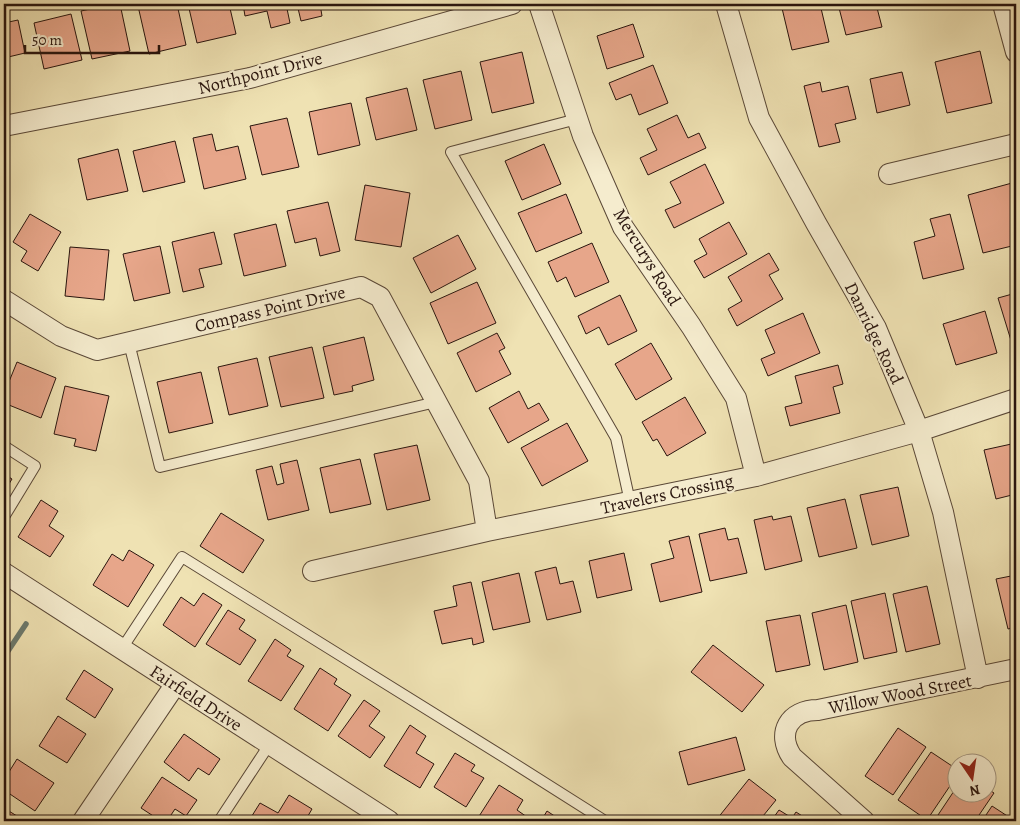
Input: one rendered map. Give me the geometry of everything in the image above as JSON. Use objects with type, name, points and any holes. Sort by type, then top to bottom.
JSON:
[{"type":"street","name":"Northpoint Drive","points":[[4,126],[250,78],[512,4]]},
{"type":"street","name":"Mercurys Road","points":[[539,4],[583,136],[624,227],[691,326],[736,398],[756,476]]},
{"type":"street","name":"Danridge Road","points":[[726,4],[760,118],[816,223],[876,328],[919,431],[943,512],[978,678]]},
{"type":"street","points":[[1004,4],[1016,52]]},
{"type":"street","points":[[889,174],[1016,144]]},
{"type":"street","name":"Compass Point Drive","points":[[4,300],[61,336],[97,350],[361,287],[380,298],[479,481],[487,531]]},
{"type":"street","name":"Travelers Crossing","points":[[313,571],[487,531],[756,476],[919,431],[1016,399]]},
{"type":"street","name":"Fairfield Drive","points":[[4,573],[174,685],[270,745],[361,814],[389,821]]},
{"type":"street","name":"Willow Wood Street","points":[[864,821],[792,757],[787,749],[785,732],[793,718],[809,710],[818,710],[1016,669]]},
{"type":"street","points":[[83,821],[174,685]]},
{"type":"lane","points":[[578,119],[451,152],[616,438],[630,502]]},
{"type":"lane","points":[[129,343],[160,467],[436,402]]},
{"type":"lane","points":[[4,446],[35,466],[4,517]]},
{"type":"lane","points":[[121,650],[182,557],[604,821]]},
{"type":"lane","points":[[219,821],[270,745]]},
{"type":"building","points":[[120,4],[130,51],[92,59],[81,11]]},
{"type":"building","points":[[146,4],[177,4],[186,45],[149,54],[138,6]]},
{"type":"building","points":[[188,4],[229,4],[236,34],[197,43]]},
{"type":"building","points":[[243,4],[286,4],[290,23],[271,28],[267,11],[245,16]]},
{"type":"building","points":[[297,4],[320,4],[322,16],[301,21]]},
{"type":"building","points":[[781,4],[820,4],[829,42],[792,50]]},
{"type":"building","points":[[838,4],[876,4],[882,27],[846,35]]},
{"type":"building","points":[[71,14],[82,60],[44,69],[34,23]]},
{"type":"building","points":[[18,20],[25,53],[4,58],[4,23]]},
{"type":"building","points":[[633,24],[644,57],[607,69],[597,36]]},
{"type":"building","points":[[980,51],[992,103],[947,113],[935,62]]},
{"type":"building","points":[[522,52],[534,103],[492,113],[480,62]]},
{"type":"building","points":[[4,58],[8,76],[4,77]]},
{"type":"building","points":[[653,65],[668,103],[639,115],[631,94],[616,100],[609,83]]},
{"type":"building","points":[[461,71],[472,120],[435,129],[423,80]]},
{"type":"building","points":[[902,72],[910,105],[877,113],[870,79]]},
{"type":"building","points":[[820,82],[822,92],[848,86],[856,119],[835,124],[840,142],[819,147],[804,86]]},
{"type":"building","points":[[407,88],[417,130],[376,140],[366,98]]},
{"type":"building","points":[[351,103],[360,145],[318,155],[309,112]]},
{"type":"building","points":[[677,115],[688,138],[699,133],[706,148],[648,175],[640,158],[657,150],[647,129]]},
{"type":"building","points":[[287,118],[299,167],[262,175],[250,126]]},
{"type":"building","points":[[212,134],[216,151],[238,146],[246,179],[204,189],[193,138]]},
{"type":"building","points":[[175,141],[185,182],[143,192],[133,151]]},
{"type":"building","points":[[544,144],[561,184],[522,200],[505,161]]},
{"type":"building","points":[[118,149],[128,191],[87,200],[78,159]]},
{"type":"building","points":[[705,164],[724,203],[674,228],[665,210],[681,203],[670,182]]},
{"type":"building","points":[[1012,183],[1016,200],[1016,245],[983,253],[968,195]]},
{"type":"building","points":[[365,185],[410,193],[401,247],[355,240]]},
{"type":"building","points":[[566,194],[582,233],[536,252],[518,213]]},
{"type":"building","points":[[328,202],[340,251],[320,256],[316,238],[295,243],[287,211]]},
{"type":"building","points":[[30,214],[61,232],[38,271],[21,261],[27,251],[13,242]]},
{"type":"building","points":[[950,214],[964,269],[923,279],[914,242],[935,236],[930,219]]},
{"type":"building","points":[[729,222],[747,254],[704,278],[694,261],[707,254],[699,239]]},
{"type":"building","points":[[276,224],[286,266],[244,276],[234,234]]},
{"type":"building","points":[[214,232],[222,264],[199,269],[204,287],[183,292],[172,242]]},
{"type":"building","points":[[458,235],[476,269],[431,293],[413,258]]},
{"type":"building","points":[[592,243],[609,282],[575,297],[566,277],[557,282],[548,262]]},
{"type":"building","points":[[160,246],[170,293],[134,301],[123,254]]},
{"type":"building","points":[[70,247],[109,250],[104,300],[65,296]]},
{"type":"building","points":[[769,253],[779,270],[769,275],[783,299],[737,326],[728,309],[742,301],[728,277]]},
{"type":"building","points":[[477,282],[496,323],[448,344],[430,303]]},
{"type":"building","points":[[1016,293],[1016,346],[1013,347],[998,298]]},
{"type":"building","points":[[620,295],[637,331],[608,345],[599,327],[586,334],[578,316]]},
{"type":"building","points":[[985,311],[997,353],[956,365],[943,324]]},
{"type":"building","points":[[803,313],[820,353],[768,376],[761,359],[775,353],[765,330]]},
{"type":"building","points":[[497,333],[505,348],[499,351],[511,374],[476,392],[457,353]]},
{"type":"building","points":[[364,337],[374,380],[352,386],[353,391],[334,395],[323,347]]},
{"type":"building","points":[[651,343],[672,379],[636,400],[615,364]]},
{"type":"building","points":[[312,347],[324,398],[281,407],[269,357]]},
{"type":"building","points":[[257,358],[268,406],[229,415],[218,367]]},
{"type":"building","points":[[17,362],[56,378],[41,418],[4,403],[4,394]]},
{"type":"building","points":[[838,365],[843,384],[833,387],[840,413],[790,426],[785,407],[802,403],[795,376]]},
{"type":"building","points":[[201,372],[213,423],[169,433],[157,382]]},
{"type":"building","points":[[65,386],[109,396],[96,451],[74,446],[76,439],[54,434]]},
{"type":"building","points":[[519,391],[528,409],[539,403],[549,420],[508,443],[489,408]]},
{"type":"building","points":[[685,397],[706,433],[667,456],[657,439],[653,441],[642,422]]},
{"type":"building","points":[[567,423],[588,461],[542,486],[521,448]]},
{"type":"building","points":[[1016,443],[1016,494],[996,499],[984,450]]},
{"type":"building","points":[[417,445],[430,500],[387,510],[374,454]]},
{"type":"building","points":[[360,459],[371,504],[330,513],[320,468]]},
{"type":"building","points":[[297,460],[309,510],[268,520],[256,470],[272,466],[277,485],[284,483],[280,464]]},
{"type":"building","points":[[4,474],[12,479],[4,492]]},
{"type":"building","points":[[898,487],[909,536],[872,545],[860,495]]},
{"type":"building","points":[[845,499],[857,548],[819,557],[807,508]]},
{"type":"building","points":[[41,500],[58,511],[49,526],[64,536],[50,557],[18,537]]},
{"type":"building","points":[[221,513],[264,540],[243,573],[200,546]]},
{"type":"building","points":[[772,516],[773,520],[791,516],[802,561],[765,570],[754,520]]},
{"type":"building","points":[[725,528],[728,540],[738,538],[747,573],[710,581],[699,534]]},
{"type":"building","points":[[689,536],[702,592],[660,602],[651,564],[674,558],[669,541]]},
{"type":"building","points":[[129,550],[154,565],[128,607],[93,585],[112,554],[123,561]]},
{"type":"building","points":[[624,553],[632,590],[597,598],[589,561]]},
{"type":"building","points":[[556,567],[560,584],[573,581],[581,612],[547,620],[535,572]]},
{"type":"building","points":[[519,573],[530,622],[493,630],[482,582]]},
{"type":"building","points":[[1016,575],[1016,627],[1008,629],[996,579]]},
{"type":"building","points":[[471,582],[484,642],[473,645],[472,638],[442,644],[434,611],[457,606],[453,586]]},
{"type":"building","points":[[927,586],[940,644],[906,652],[893,594]]},
{"type":"building","points":[[203,593],[222,605],[195,647],[163,625],[181,597],[194,606]]},
{"type":"building","points":[[885,593],[897,652],[864,659],[851,601]]},
{"type":"building","points":[[846,605],[858,662],[824,670],[812,613]]},
{"type":"building","points":[[228,610],[245,620],[239,629],[256,640],[240,665],[206,644]]},
{"type":"building","points":[[800,615],[810,665],[776,672],[766,621]]},
{"type":"building","points":[[275,639],[291,650],[287,656],[304,666],[281,701],[248,681]]},
{"type":"building","points":[[713,645],[764,685],[742,712],[691,672]]},
{"type":"building","points":[[320,668],[337,679],[334,684],[351,695],[328,731],[294,709]]},
{"type":"building","points":[[84,670],[113,689],[95,718],[66,699]]},
{"type":"building","points":[[364,700],[380,711],[369,726],[385,737],[370,758],[338,736]]},
{"type":"building","points":[[58,716],[86,734],[67,763],[39,746]]},
{"type":"building","points":[[410,725],[426,736],[416,753],[434,764],[420,788],[384,766]]},
{"type":"building","points":[[898,728],[926,747],[893,795],[865,776]]},
{"type":"building","points":[[184,734],[220,759],[209,775],[198,768],[189,781],[164,762]]},
{"type":"building","points":[[736,737],[745,770],[688,785],[679,752]]},
{"type":"building","points":[[931,752],[948,763],[948,789],[927,820],[898,800]]},
{"type":"building","points":[[455,753],[475,765],[471,771],[484,778],[466,807],[434,787]]},
{"type":"building","points":[[17,759],[54,783],[35,811],[4,790],[4,780]]},
{"type":"building","points":[[162,777],[197,800],[186,816],[175,809],[167,821],[161,821],[141,808]]},
{"type":"building","points":[[749,779],[776,800],[759,821],[720,821],[717,819]]},
{"type":"building","points":[[499,785],[523,800],[517,810],[527,817],[524,821],[476,821]]},
{"type":"building","points":[[289,795],[312,809],[305,821],[255,821],[250,819],[260,803],[278,813]]},
{"type":"building","points":[[948,800],[948,802],[988,802],[975,821],[934,821]]},
{"type":"building","points":[[992,806],[1015,821],[982,821]]},
{"type":"building","points":[[4,808],[25,821],[4,821]]},
{"type":"building","points":[[779,810],[792,818],[796,812],[810,821],[771,821]]},
{"type":"building","points":[[547,811],[562,821],[541,821]]},
{"type":"waterway","points":[[4,657],[26,624]]}]
